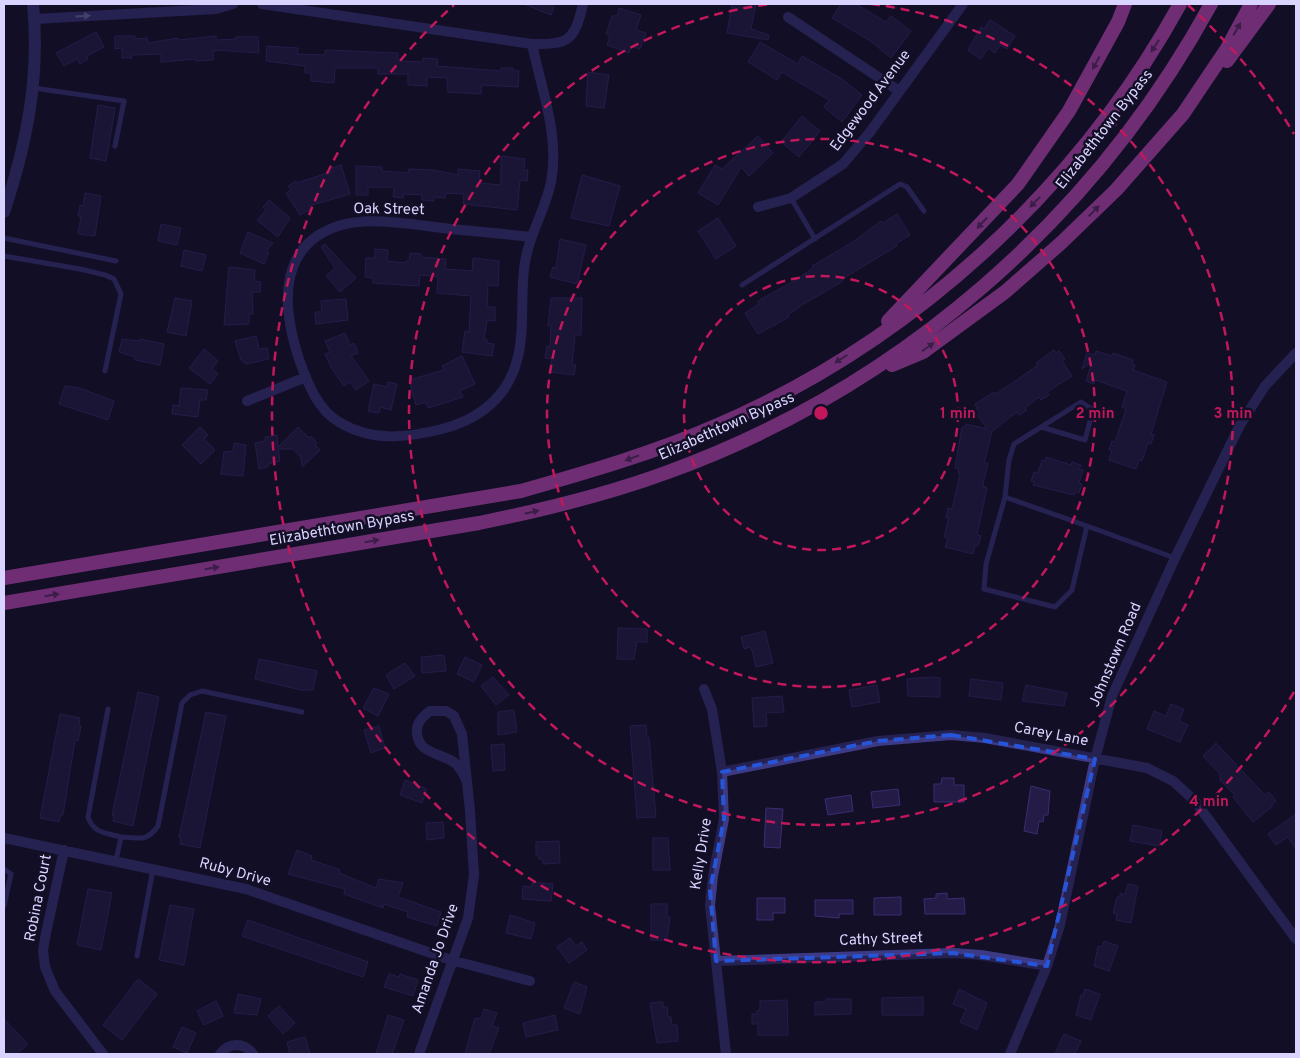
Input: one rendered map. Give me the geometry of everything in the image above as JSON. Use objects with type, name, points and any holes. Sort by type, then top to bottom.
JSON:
[{"type":"highway","points":[[866,343],[1018,184],[1069,111],[1114,30],[1125,4]]},
{"type":"highway","name":"Elizabethtown Bypass","points":[[4,578],[521,492],[600,470],[720,424],[782,394],[866,343],[951,281],[1015,223],[1044,192],[1113,108],[1180,4]]},
{"type":"highway","name":"Elizabethtown Bypass","points":[[4,603],[478,522],[573,502],[630,486],[706,458],[780,424],[852,383],[902,351],[957,310],[1051,223],[1080,192],[1134,125],[1182,54],[1211,4]]},
{"type":"highway","points":[[1183,114],[1226,50],[1251,4]]},
{"type":"highway","points":[[852,383],[923,352],[1005,292],[1061,243],[1116,190],[1183,114],[1245,40],[1269,4]]},
{"type":"street","points":[[4,208],[22,154],[34,88],[35,19],[33,4]]},
{"type":"street","points":[[35,19],[216,9],[233,4]]},
{"type":"street","points":[[262,4],[532,44],[564,42],[572,33],[583,4]]},
{"type":"street","name":"Edgewood Avenue","points":[[758,207],[791,198],[843,164],[900,90],[962,4]]},
{"type":"street","points":[[788,17],[900,90]]},
{"type":"street","name":"Oak Street","points":[[531,237],[420,224],[377,222],[350,223],[325,231],[315,238],[293,266],[288,289],[290,324],[306,377],[315,396],[329,414],[338,422],[366,434],[412,436],[448,427],[483,411],[502,394],[517,360],[521,337],[524,267],[531,237],[551,184],[554,159],[552,133],[532,44]]},
{"type":"street","name":"Johnstown Road","points":[[1010,1054],[1047,966],[1060,925],[1095,759],[1112,696],[1175,558],[1240,425],[1265,386],[1296,353]]},
{"type":"street","points":[[247,401],[306,377]]},
{"type":"street","name":"Kelly Drive","points":[[704,689],[712,709],[722,772],[724,819],[710,898],[712,933],[726,1054]]},
{"type":"street","name":"Amanda Jo Drive","points":[[419,1054],[451,960],[468,918],[473,890],[473,844],[467,782],[459,724],[446,711],[430,711],[419,722],[419,741],[430,752],[447,758],[459,766],[467,782]]},
{"type":"street","name":"Carey Lane","points":[[722,772],[878,742],[951,735],[985,738],[1147,768],[1160,773],[1184,790],[1296,939]]},
{"type":"street","name":"Ruby Drive","points":[[4,838],[116,860],[246,890],[451,960],[530,981]]},
{"type":"street","name":"Robina Court","points":[[64,850],[46,933],[45,967],[55,991],[103,1054]]},
{"type":"street","name":"Cathy Street","points":[[716,961],[953,953],[981,955],[1047,966]]},
{"type":"street","points":[[220,1054],[235,1044],[247,1047],[253,1054]]},
{"type":"lane","points":[[34,88],[124,101],[115,146]]},
{"type":"lane","points":[[742,285],[900,184],[907,187],[924,211]]},
{"type":"lane","points":[[791,198],[815,239]]},
{"type":"lane","points":[[4,238],[116,261]]},
{"type":"lane","points":[[4,256],[80,269],[114,279],[121,294],[105,371]]},
{"type":"lane","points":[[1041,427],[1085,440],[1093,410],[1081,402],[1041,427],[1014,444],[1009,460],[1004,497],[986,564],[984,589],[1055,606],[1072,590],[1087,526]]},
{"type":"lane","points":[[1004,497],[1175,558]]},
{"type":"lane","points":[[108,709],[88,817],[91,826],[96,831],[121,837],[143,839],[152,836],[158,826],[182,703],[190,695],[202,691],[302,712]]},
{"type":"lane","points":[[116,860],[121,837]]},
{"type":"lane","points":[[137,956],[153,868]]},
{"type":"lane","points":[[4,869],[11,874],[4,906]]},
{"type":"highlighted area","points":[[951,735],[1095,759],[1047,966],[953,953],[716,961],[710,890],[724,819],[722,772],[878,741]]},
{"type":"building","points":[[524,4],[555,4],[551,15]]},
{"type":"building","points":[[732,4],[756,4],[751,29],[769,35],[768,40],[727,33]]},
{"type":"building","points":[[841,4],[856,4],[886,22],[891,16],[911,31],[891,58],[872,42],[832,18]]},
{"type":"building","points":[[619,8],[641,15],[636,30],[646,33],[640,49],[631,46],[629,53],[607,45],[610,36],[606,34],[612,16],[617,16]]},
{"type":"building","points":[[990,20],[1015,36],[1007,49],[1000,45],[995,53],[988,48],[981,59],[968,50],[981,27],[984,29]]},
{"type":"building","points":[[96,32],[104,47],[87,56],[88,59],[80,64],[77,59],[64,66],[56,53]]},
{"type":"building","points":[[115,36],[135,36],[135,39],[147,38],[148,43],[178,38],[179,40],[216,36],[216,40],[236,39],[236,37],[258,37],[259,53],[217,50],[213,52],[213,60],[196,61],[195,59],[161,62],[161,54],[131,55],[132,58],[122,58],[122,48],[115,49]]},
{"type":"building","points":[[760,42],[798,64],[802,56],[842,79],[862,95],[842,122],[824,107],[829,100],[782,72],[777,80],[748,62]]},
{"type":"building","points":[[267,46],[298,48],[297,54],[325,55],[325,50],[398,53],[398,61],[423,62],[423,58],[438,59],[437,66],[501,71],[501,68],[513,68],[513,70],[519,71],[518,87],[482,85],[481,94],[448,92],[447,78],[427,77],[427,86],[408,85],[408,74],[378,74],[378,68],[335,68],[334,83],[311,81],[311,73],[305,73],[305,66],[266,61]]},
{"type":"building","points":[[588,72],[609,75],[604,108],[586,106]]},
{"type":"building","points":[[98,105],[115,108],[106,161],[90,158]]},
{"type":"building","points":[[802,116],[820,131],[799,157],[781,142]]},
{"type":"building","points":[[758,136],[773,153],[749,176],[741,167],[718,205],[698,193],[715,165],[722,169]]},
{"type":"building","points":[[501,156],[525,159],[524,170],[528,170],[527,181],[520,180],[517,210],[463,204],[464,194],[446,193],[445,198],[434,197],[434,201],[422,200],[422,195],[404,194],[403,198],[393,197],[394,187],[368,187],[368,195],[356,195],[356,166],[382,167],[382,171],[408,173],[409,169],[433,170],[458,175],[458,169],[480,171],[479,183],[501,185]]},
{"type":"building","points":[[341,165],[350,194],[309,206],[311,209],[300,215],[286,193],[291,190],[288,186],[296,181],[297,183],[333,171],[332,168]]},
{"type":"building","points":[[582,175],[620,186],[609,226],[571,218]]},
{"type":"building","points":[[85,193],[101,196],[95,236],[78,234],[81,216],[78,216],[80,205],[83,206]]},
{"type":"building","points":[[269,200],[290,218],[278,237],[257,220],[266,210],[263,207]]},
{"type":"building","points":[[897,214],[910,235],[896,244],[897,246],[842,279],[843,281],[802,305],[788,315],[789,317],[758,334],[745,313],[759,304],[758,301],[799,278],[813,268],[812,266],[853,242],[881,221],[883,223]]},
{"type":"building","points":[[718,218],[736,246],[716,259],[698,231]]},
{"type":"building","points":[[161,224],[181,228],[177,245],[158,241]]},
{"type":"building","points":[[248,232],[273,243],[266,252],[269,253],[264,264],[240,253]]},
{"type":"building","points":[[560,239],[586,245],[577,284],[550,277],[553,267],[556,268]]},
{"type":"building","points":[[325,244],[356,278],[340,292],[326,276],[335,268],[321,247]]},
{"type":"building","points":[[375,249],[388,250],[387,261],[405,263],[409,261],[410,253],[421,254],[421,257],[446,259],[445,269],[472,271],[473,258],[499,261],[498,286],[488,285],[487,307],[495,307],[495,321],[487,320],[484,339],[487,340],[487,343],[494,344],[492,356],[462,352],[465,331],[469,332],[471,296],[437,293],[438,277],[420,275],[419,286],[373,283],[373,278],[365,277],[366,258],[375,258]]},
{"type":"building","points":[[184,250],[206,255],[202,271],[181,266]]},
{"type":"building","points":[[229,267],[255,270],[254,281],[261,282],[260,292],[252,292],[253,314],[249,314],[249,324],[224,325]]},
{"type":"building","points":[[175,298],[192,301],[186,336],[167,332]]},
{"type":"building","points":[[551,298],[582,298],[581,335],[575,335],[572,364],[576,365],[574,375],[550,372],[552,359],[545,358],[547,346],[550,347],[551,326],[548,326]]},
{"type":"building","points":[[346,299],[348,320],[316,324],[315,312],[322,312],[321,301]]},
{"type":"building","points":[[345,333],[350,345],[354,343],[358,353],[351,356],[369,381],[356,390],[350,382],[344,386],[332,369],[325,354],[330,352],[325,341]]},
{"type":"building","points":[[256,336],[259,349],[267,348],[269,359],[246,364],[241,360],[235,341]]},
{"type":"building","points":[[122,339],[139,341],[140,339],[164,344],[160,365],[135,360],[135,357],[119,352]]},
{"type":"building","points":[[204,349],[218,361],[212,369],[218,374],[210,384],[189,368]]},
{"type":"building","points":[[1054,350],[1056,353],[1059,351],[1065,359],[1062,361],[1072,376],[1047,392],[1049,395],[1041,400],[1039,397],[1025,408],[1027,410],[1019,415],[1017,412],[992,431],[984,463],[988,463],[983,483],[984,487],[987,488],[977,535],[981,536],[978,546],[975,545],[973,554],[945,547],[948,538],[944,537],[949,518],[946,518],[948,508],[952,509],[960,474],[958,473],[959,469],[955,468],[962,427],[965,427],[966,424],[987,429],[974,410],[977,408],[975,404],[994,392],[996,394],[1021,377]]},
{"type":"building","points":[[1096,351],[1112,356],[1113,353],[1133,360],[1132,364],[1135,365],[1133,370],[1167,382],[1151,434],[1154,435],[1151,444],[1148,443],[1142,461],[1139,460],[1136,469],[1109,460],[1112,451],[1109,450],[1112,441],[1115,442],[1126,409],[1122,407],[1127,391],[1095,380],[1094,384],[1086,381],[1092,362],[1082,369],[1087,353],[1095,355]]},
{"type":"building","points":[[462,356],[475,384],[460,391],[463,397],[428,408],[426,402],[416,405],[409,380],[444,370],[442,366]]},
{"type":"building","points":[[388,382],[397,384],[391,410],[380,407],[379,413],[368,411],[374,384],[387,387]]},
{"type":"building","points":[[65,386],[79,388],[114,401],[108,420],[59,404]]},
{"type":"building","points":[[181,388],[208,390],[206,400],[200,400],[198,417],[172,414],[173,405],[179,406]]},
{"type":"building","points":[[200,427],[208,435],[204,439],[215,450],[201,464],[182,445]]},
{"type":"building","points":[[298,427],[309,438],[311,436],[317,443],[315,445],[320,450],[302,467],[301,458],[293,449],[278,449],[280,461],[259,469],[255,443],[265,441],[265,437],[277,435],[278,447]]},
{"type":"building","points":[[234,443],[246,445],[243,476],[221,474],[224,452],[233,451]]},
{"type":"building","points":[[1046,457],[1071,465],[1072,462],[1081,465],[1079,469],[1083,470],[1079,483],[1082,484],[1079,493],[1075,492],[1074,495],[1033,485],[1034,482],[1031,481],[1034,472],[1038,473],[1042,460],[1045,461]]},
{"type":"building","points":[[618,628],[647,629],[647,642],[637,642],[634,659],[617,659]]},
{"type":"building","points":[[765,631],[773,663],[756,667],[752,650],[750,647],[744,649],[741,637]]},
{"type":"building","points":[[444,655],[446,671],[422,673],[421,657]]},
{"type":"building","points":[[465,657],[482,665],[474,682],[457,674]]},
{"type":"building","points":[[259,659],[317,671],[313,690],[301,690],[255,679]]},
{"type":"building","points":[[405,663],[415,676],[394,689],[386,675]]},
{"type":"building","points":[[493,677],[509,695],[496,705],[481,686]]},
{"type":"building","points":[[940,678],[940,697],[908,696],[907,679]]},
{"type":"building","points":[[971,679],[1003,683],[1001,700],[969,696]]},
{"type":"building","points":[[877,685],[880,702],[852,707],[849,690]]},
{"type":"building","points":[[1026,685],[1067,693],[1064,706],[1022,701]]},
{"type":"building","points":[[374,688],[389,694],[378,716],[363,708]]},
{"type":"building","points":[[138,692],[159,697],[133,826],[113,821],[114,815],[112,815]]},
{"type":"building","points":[[782,696],[784,712],[766,713],[767,726],[754,727],[752,698]]},
{"type":"building","points":[[1171,704],[1184,709],[1179,721],[1188,725],[1180,742],[1147,729],[1154,711],[1166,716]]},
{"type":"building","points":[[514,710],[517,732],[498,735],[498,712]]},
{"type":"building","points":[[206,712],[226,716],[200,848],[180,844],[181,838],[179,837]]},
{"type":"building","points":[[60,714],[80,718],[79,725],[81,726],[78,741],[75,740],[63,815],[61,814],[59,822],[40,818]]},
{"type":"building","points":[[646,725],[647,737],[649,737],[656,817],[637,818],[630,726]]},
{"type":"building","points":[[379,726],[385,748],[371,753],[364,730]]},
{"type":"building","points":[[1216,743],[1265,795],[1269,792],[1276,801],[1271,805],[1273,806],[1253,822],[1233,797],[1235,795],[1220,780],[1220,774],[1203,756]]},
{"type":"building","points":[[504,744],[505,770],[493,771],[491,745]]},
{"type":"building","points":[[942,778],[954,778],[954,785],[964,785],[964,802],[934,802],[934,784],[941,784]]},
{"type":"building","points":[[405,780],[427,789],[422,803],[400,795]]},
{"type":"building","points":[[1031,786],[1050,791],[1048,815],[1044,815],[1043,822],[1039,821],[1037,834],[1024,831]]},
{"type":"building","points":[[898,789],[900,805],[873,808],[871,792]]},
{"type":"building","points":[[851,795],[853,811],[828,815],[825,799]]},
{"type":"building","points":[[766,808],[783,809],[780,848],[764,847]]},
{"type":"building","points":[[1296,814],[1296,849],[1288,837],[1276,845],[1268,834]]},
{"type":"building","points":[[443,822],[444,838],[427,840],[426,823]]},
{"type":"building","points":[[1133,825],[1162,831],[1159,846],[1130,841]]},
{"type":"building","points":[[653,838],[668,838],[670,870],[653,870]]},
{"type":"building","points":[[559,841],[560,863],[543,864],[543,859],[539,859],[539,855],[536,855],[536,842]]},
{"type":"building","points":[[297,850],[312,856],[311,860],[340,870],[339,873],[376,888],[379,879],[403,883],[398,897],[441,912],[437,926],[407,917],[408,912],[384,904],[383,908],[344,894],[345,889],[288,874]]},
{"type":"building","points":[[533,882],[553,884],[551,901],[522,899],[523,886],[531,887]]},
{"type":"building","points":[[1128,884],[1138,886],[1131,923],[1116,920],[1117,914],[1113,913],[1117,897],[1120,897],[1120,894],[1125,894]]},
{"type":"building","points":[[88,889],[112,893],[101,950],[77,945]]},
{"type":"building","points":[[947,893],[947,899],[964,898],[965,914],[925,914],[924,899],[936,898],[936,894]]},
{"type":"building","points":[[901,897],[901,915],[874,915],[874,898]]},
{"type":"building","points":[[757,898],[785,898],[785,913],[773,913],[773,920],[757,920]]},
{"type":"building","points":[[815,900],[853,900],[853,914],[839,914],[839,918],[815,916]]},
{"type":"building","points":[[651,904],[667,904],[667,917],[670,917],[667,940],[651,940]]},
{"type":"building","points":[[170,905],[194,909],[184,965],[159,960]]},
{"type":"building","points":[[510,915],[535,923],[531,939],[506,933]]},
{"type":"building","points":[[248,920],[368,962],[363,977],[242,936]]},
{"type":"building","points":[[570,938],[576,946],[582,942],[587,950],[569,963],[557,947]]},
{"type":"building","points":[[1104,941],[1118,946],[1109,971],[1094,966],[1098,946],[1102,947]]},
{"type":"building","points":[[389,974],[399,977],[400,974],[418,980],[413,996],[384,987]]},
{"type":"building","points":[[138,979],[157,994],[122,1040],[103,1025]]},
{"type":"building","points":[[574,982],[587,987],[580,1014],[564,1008]]},
{"type":"building","points":[[959,989],[987,1003],[977,1030],[960,1022],[966,1009],[953,1004]]},
{"type":"building","points":[[1085,989],[1100,994],[1091,1020],[1076,1015],[1081,995],[1083,996]]},
{"type":"building","points":[[238,994],[261,999],[257,1015],[234,1013]]},
{"type":"building","points":[[923,997],[923,1015],[882,1015],[882,998]]},
{"type":"building","points":[[826,999],[851,999],[851,1014],[815,1015],[815,1002],[826,1002]]},
{"type":"building","points":[[787,1000],[788,1035],[758,1035],[758,1024],[752,1024],[752,1014],[757,1014],[757,1011],[760,1010],[760,1001]]},
{"type":"building","points":[[216,1001],[223,1016],[204,1025],[197,1011]]},
{"type":"building","points":[[663,1002],[663,1007],[667,1007],[668,1017],[671,1017],[672,1025],[677,1025],[678,1041],[657,1043],[650,1003]]},
{"type":"building","points":[[279,1006],[295,1023],[283,1034],[268,1016]]},
{"type":"building","points":[[484,1009],[497,1013],[492,1026],[499,1028],[489,1054],[465,1054],[475,1018],[481,1019]]},
{"type":"building","points":[[388,1015],[404,1020],[392,1054],[376,1054]]},
{"type":"building","points":[[555,1015],[558,1030],[526,1037],[523,1023]]},
{"type":"building","points":[[4,1019],[28,1044],[17,1054],[4,1054]]},
{"type":"building","points":[[182,1027],[196,1033],[187,1053],[173,1047]]},
{"type":"building","points":[[1064,1034],[1081,1041],[1075,1054],[1055,1054]]},
{"type":"building","points":[[305,1037],[310,1054],[290,1054],[287,1042]]}]
